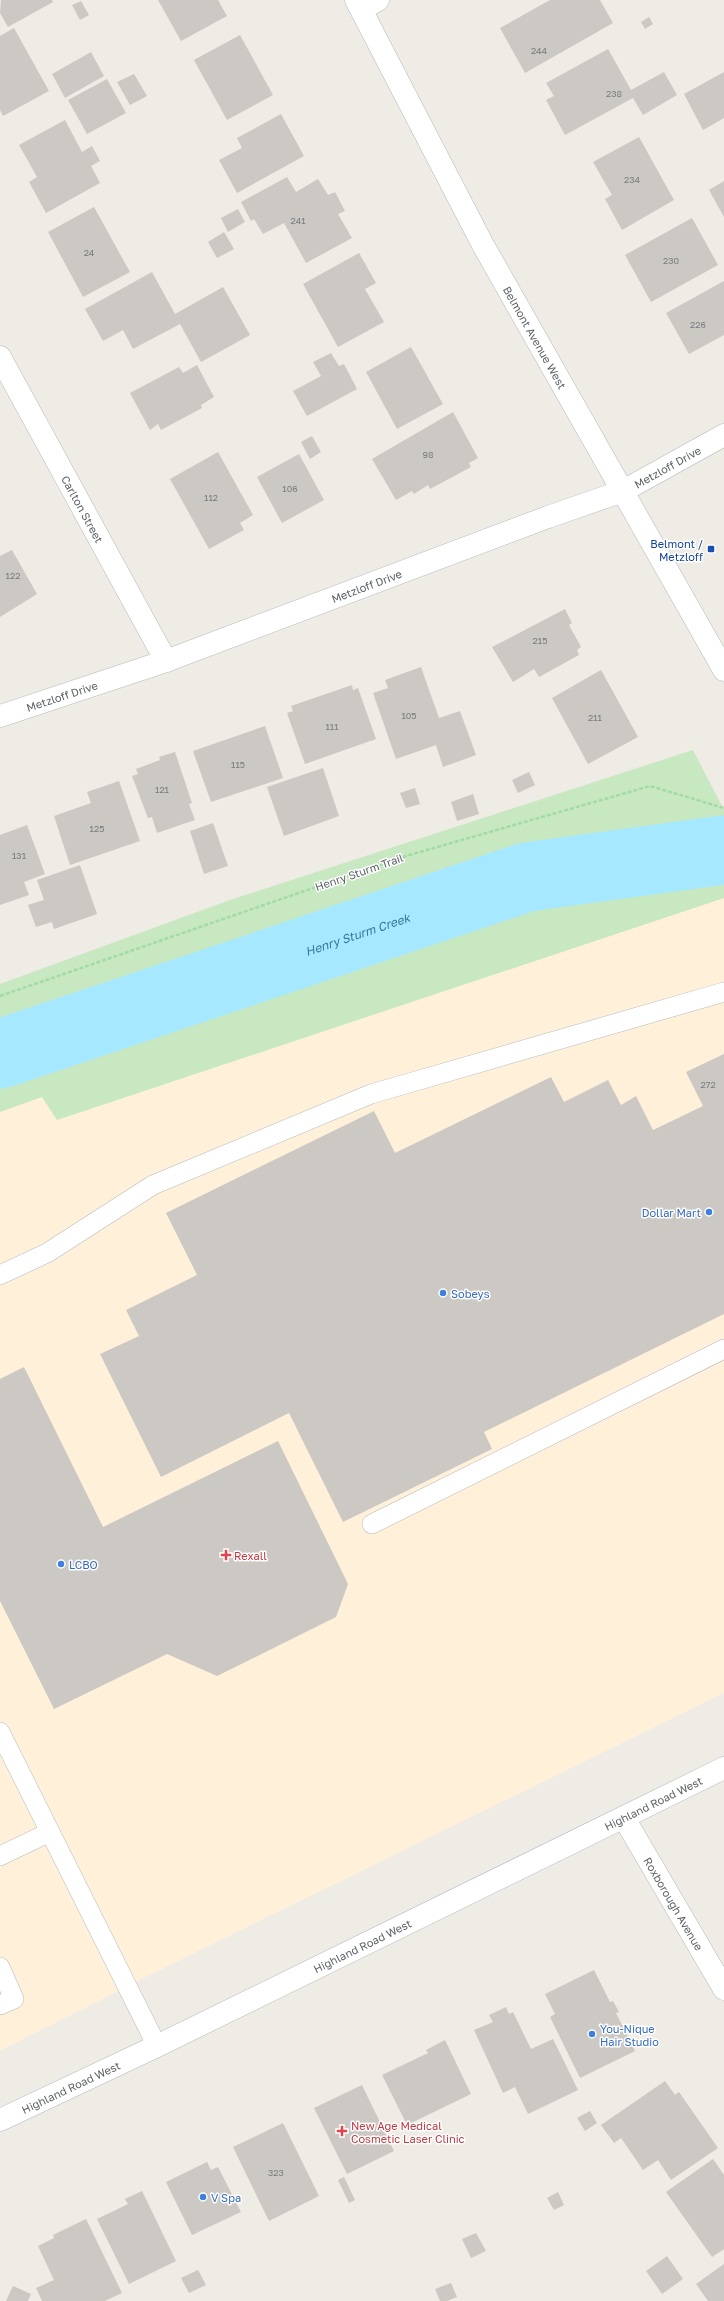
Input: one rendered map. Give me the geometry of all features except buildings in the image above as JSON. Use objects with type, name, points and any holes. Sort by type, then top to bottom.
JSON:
[{"type":"street","name":"Belmont Avenue West","points":[[365,3],[483,245],[724,670]]},
{"type":"street","name":"Carlton Street","points":[[0,357],[166,661]]},
{"type":"street","name":"Metzloff Drive","points":[[0,716],[166,661],[548,517],[623,491],[724,435]]},
{"type":"street","name":"Highland Road West","points":[[0,2120],[157,2046],[724,1768]]},
{"type":"street","name":"Roxborough Avenue","points":[[624,1818],[724,1989]]},
{"type":"lane","points":[[0,1275],[47,1253],[153,1185],[371,1094],[724,992]]},
{"type":"lane","points":[[372,1524],[724,1348]]},
{"type":"lane","points":[[0,1732],[157,2046]]},
{"type":"lane","points":[[0,1856],[50,1832]]},
{"type":"lane","points":[[0,1967],[14,1999],[0,2005]]},
{"type":"path","name":"Henry Sturm Trail","points":[[0,996],[406,856],[650,786],[724,808]]},
{"type":"shaded area","points":[[724,898],[724,1693],[176,1962],[0,2051],[0,1112],[42,1096],[57,1120]]},
{"type":"green space","points":[[693,750],[724,810],[724,898],[57,1120],[42,1097],[0,1112],[0,984],[230,900]]},
{"type":"waterway","name":"Henry Sturm Creek","points":[[0,1054],[527,877],[724,850]]},
{"type":"place","name":"Belmont / Metzloff","points":[[711,549]]},
{"type":"place","name":"Dollar Mart","points":[[709,1212]]},
{"type":"place","name":"Sobeys","points":[[443,1293]]},
{"type":"place","name":"Rexall","points":[[226,1555]]},
{"type":"place","name":"LCBO","points":[[61,1564]]},
{"type":"place","name":"You-Nique Hair Studio","points":[[592,2034]]},
{"type":"place","name":"New Age Medical Cosmetic Laser Clinic","points":[[342,2131]]},
{"type":"place","name":"V Spa","points":[[203,2197]]}]
